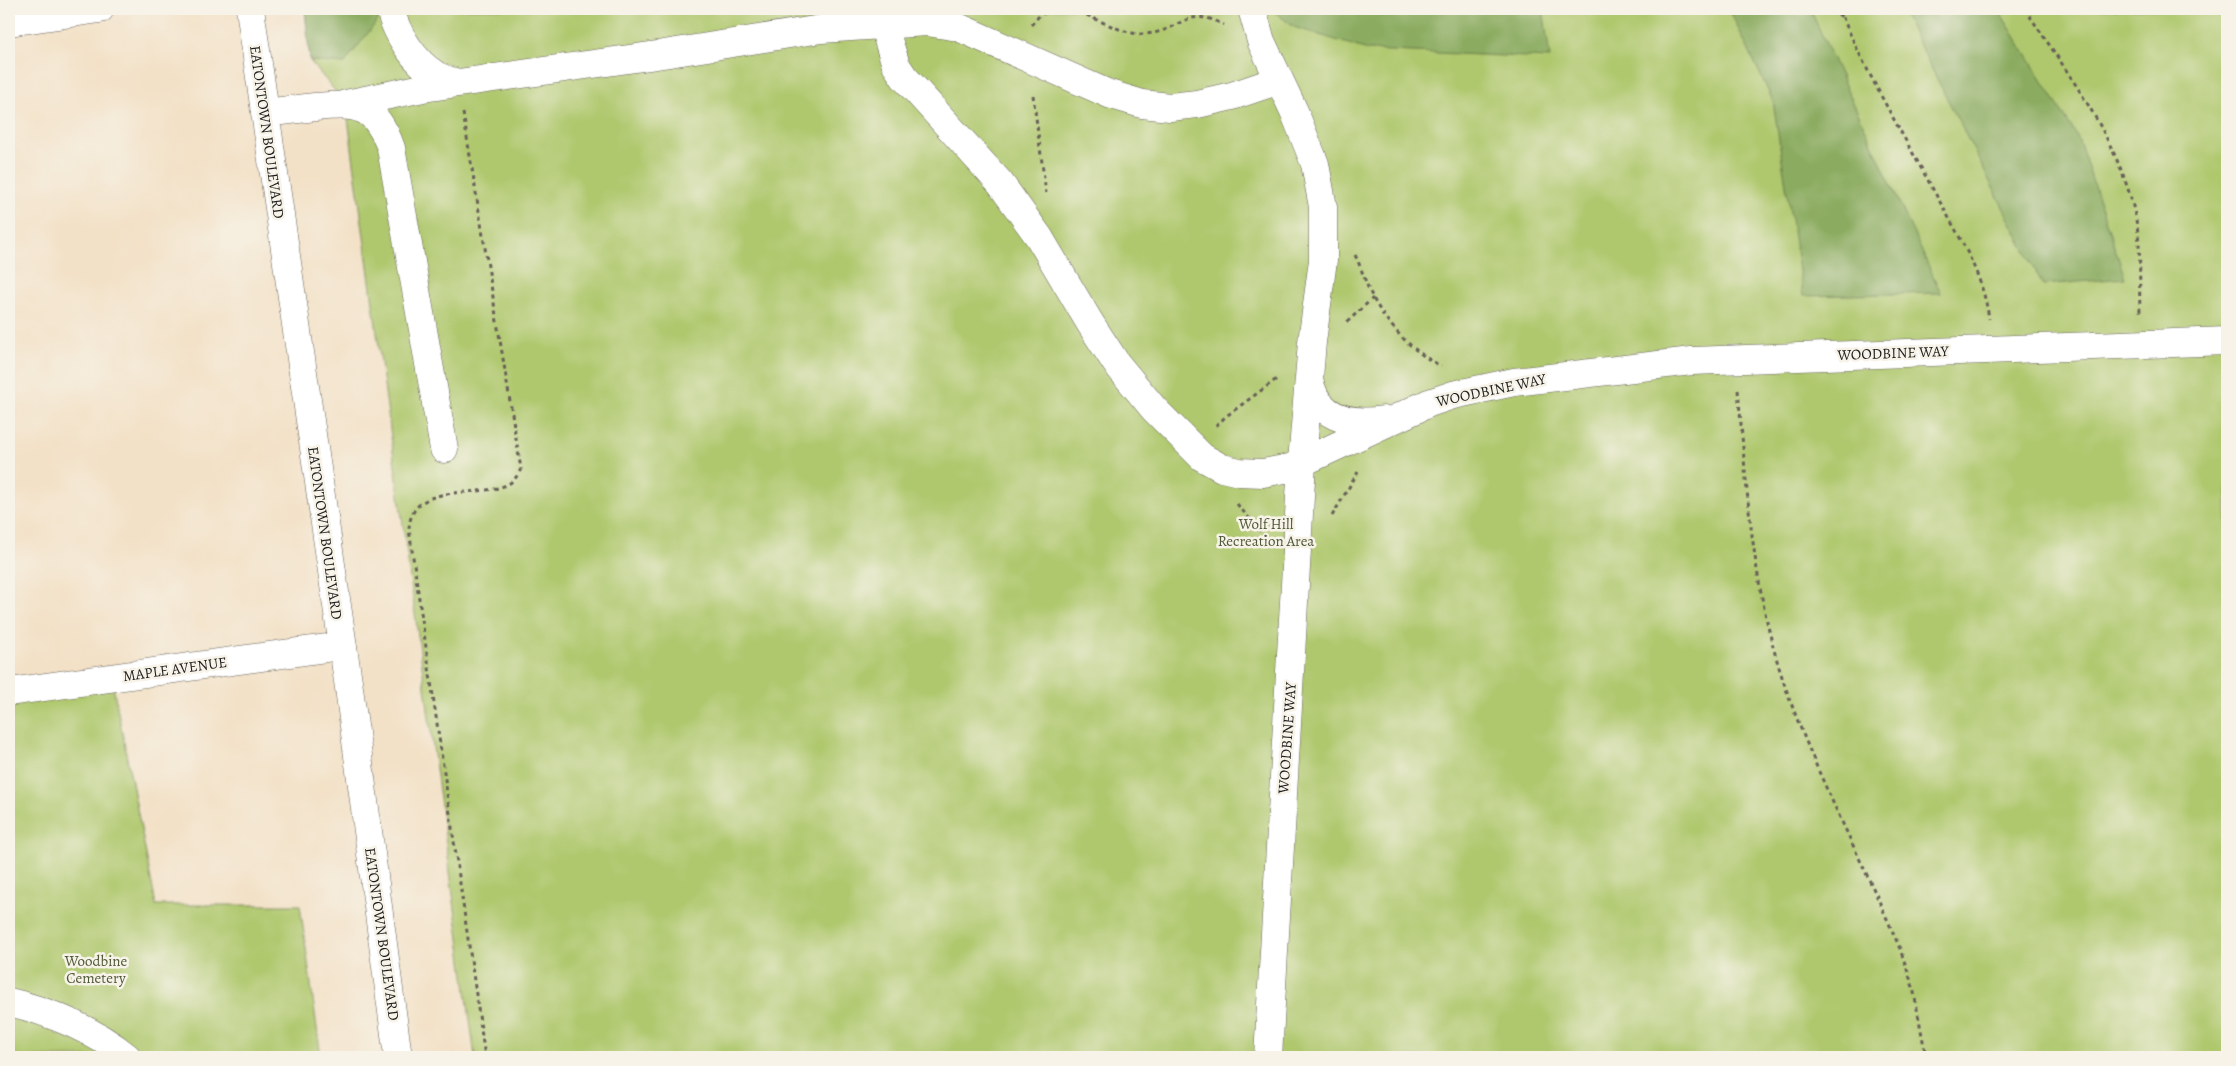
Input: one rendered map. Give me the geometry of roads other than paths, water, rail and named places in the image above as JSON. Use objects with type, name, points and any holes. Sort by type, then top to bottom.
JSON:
[{"type":"street","points":[[9,22],[100,9]]},
{"type":"street","name":"EATONTOWN BOULEVARD","points":[[250,9],[341,646],[349,688],[398,1057]]},
{"type":"street","points":[[390,9],[392,20],[405,43],[420,62],[436,76],[458,83]]},
{"type":"street","points":[[883,24],[896,65],[904,77],[1000,183],[1047,250],[1116,363],[1154,409],[1202,457],[1222,468],[1239,472],[1263,473],[1290,468],[1302,462],[1310,365],[1323,260],[1323,207],[1315,164],[1265,49],[1252,9]]},
{"type":"street","points":[[265,113],[346,104],[423,88],[821,29],[927,22],[958,27],[1109,94],[1142,104],[1170,107],[1197,104],[1232,96],[1279,80]]},
{"type":"street","points":[[346,104],[356,106],[377,120],[385,132],[391,148],[444,449]]},
{"type":"street","name":"WOODBINE WAY","points":[[1268,1057],[1302,462],[1397,418],[1453,395],[1514,382],[1648,365],[1735,359],[2227,341]]},
{"type":"street","points":[[1310,365],[1314,394],[1333,415],[1348,421],[1364,422],[1397,418]]},
{"type":"street","name":"MAPLE AVENUE","points":[[9,692],[341,646]]},
{"type":"street","points":[[9,1002],[56,1018],[94,1036],[127,1057]]},
{"type":"park label","name":"Wolf Hill Recreation Area","points":[[1266,532]]},
{"type":"park label","name":"Woodbine Cemetery","points":[[96,970]]}]
